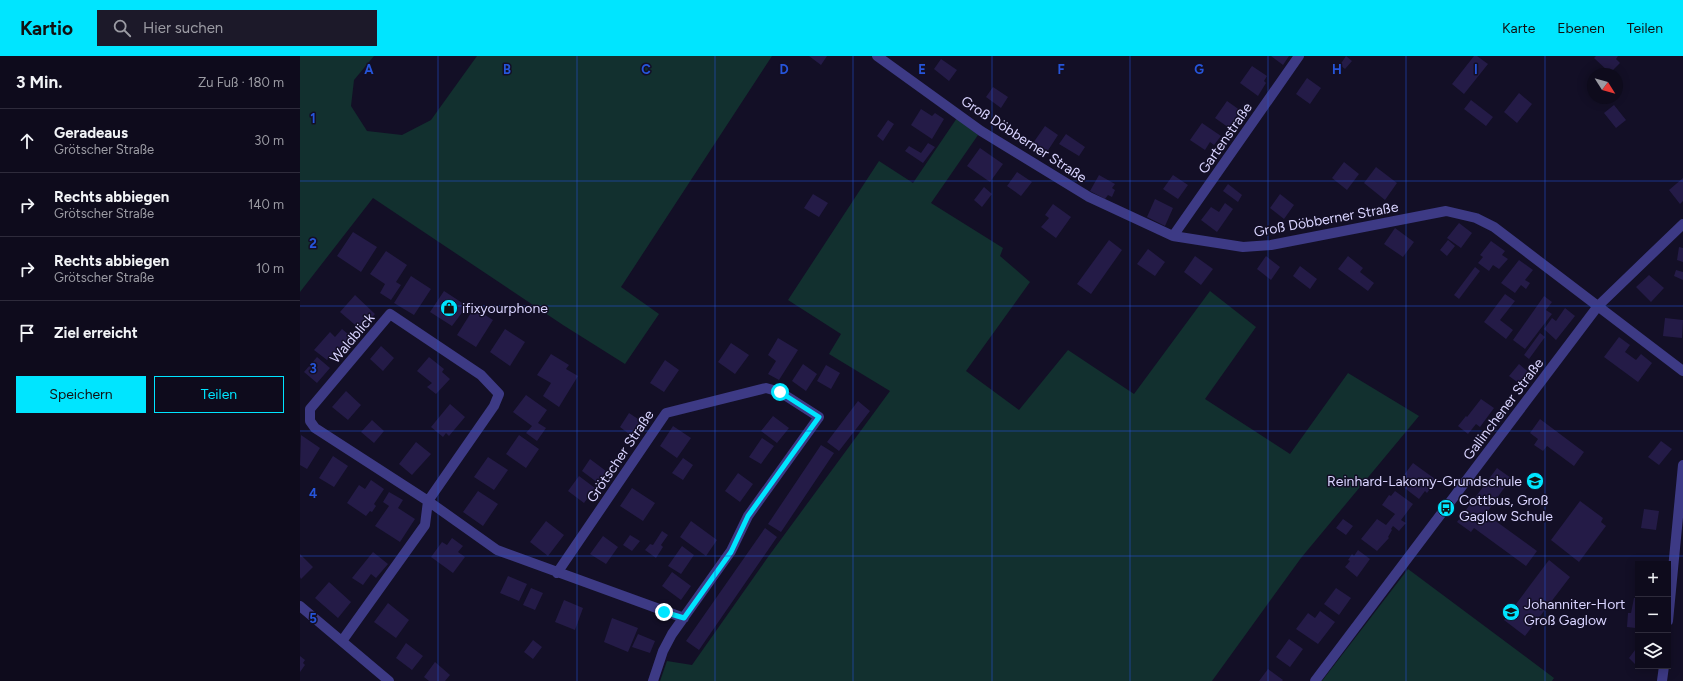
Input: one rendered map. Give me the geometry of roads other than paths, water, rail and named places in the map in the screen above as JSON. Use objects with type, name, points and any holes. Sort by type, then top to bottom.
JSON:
[{"type":"street","name":"Groß Döbberner Straße","points":[[878,56],[981,131],[1089,198],[1173,236],[1244,247],[1272,245],[1446,211],[1476,218],[1494,227],[1683,371]]},
{"type":"street","name":"Gartenstraße","points":[[1173,236],[1299,56]]},
{"type":"street","name":"Gallinchener Straße","points":[[1314,681],[1598,306],[1683,224]]},
{"type":"street","name":"Waldblick","points":[[342,642],[425,525],[428,502],[494,406],[499,394],[481,375],[390,314],[310,409],[310,421],[315,428],[428,502],[497,550],[557,572]]},
{"type":"street","name":"Grötscher Straße","points":[[557,572],[666,413],[766,388],[780,392],[819,417],[748,516],[731,552],[672,634],[663,651],[653,681]]},
{"type":"street","points":[[1670,597],[1683,465]]},
{"type":"street","points":[[557,572],[684,618]]},
{"type":"street","points":[[300,606],[389,681]]},
{"type":"street","points":[[1662,681],[1664,669]]},
{"type":"place","name":"ifixyourphone","points":[[449,308]]},
{"type":"place","name":"Reinhard-Lakomy-Grundschule","points":[[1535,481]]},
{"type":"place","name":"Cottbus, Groß Gaglow Schule","points":[[1446,508]]},
{"type":"place","name":"Johanniter-Hort Groß Gaglow","points":[[1511,612]]}]
